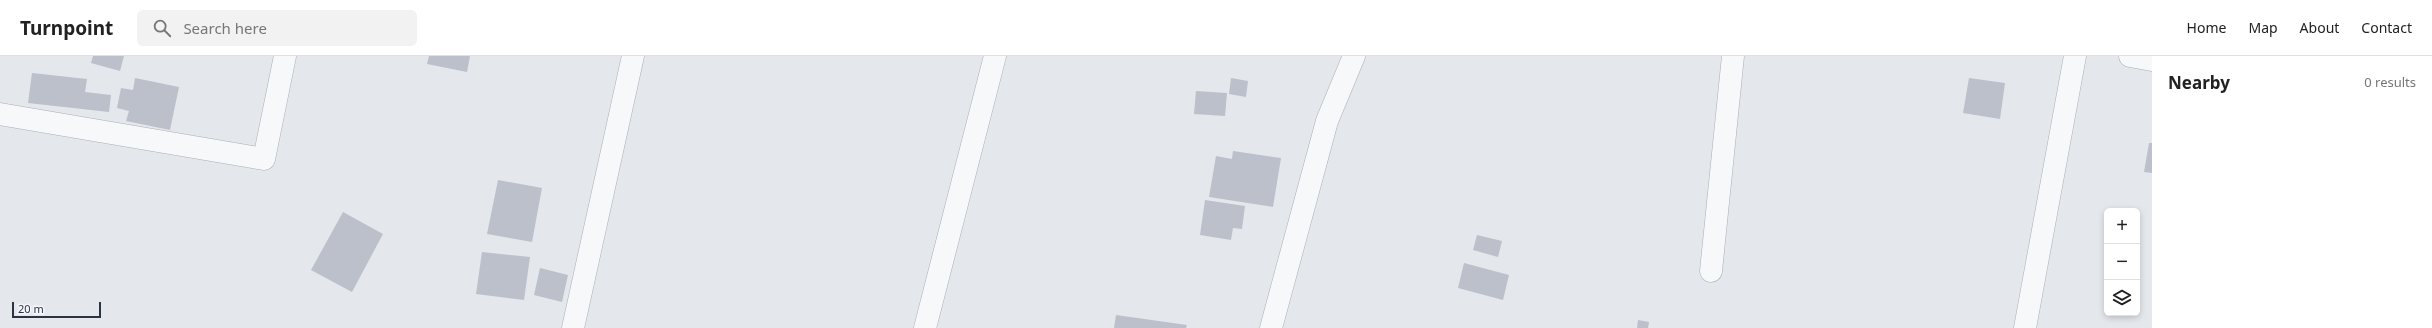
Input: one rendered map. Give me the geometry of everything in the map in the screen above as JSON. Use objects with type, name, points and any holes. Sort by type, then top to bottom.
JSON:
[{"type":"street","points":[[0,114],[264,159],[285,56]]},
{"type":"street","points":[[573,328],[633,56]]},
{"type":"street","points":[[924,328],[995,56]]},
{"type":"street","points":[[1271,328],[1327,121],[1354,56]]},
{"type":"street","points":[[1711,271],[1733,56]]},
{"type":"street","points":[[2025,328],[2075,56]]},
{"type":"street","points":[[2130,56],[2152,60]]},
{"type":"building","points":[[93,56],[124,56],[120,71],[91,63]]},
{"type":"building","points":[[429,56],[470,56],[467,72],[427,64]]},
{"type":"building","points":[[32,73],[87,79],[85,92],[111,95],[109,112],[28,103]]},
{"type":"building","points":[[135,78],[179,87],[170,130],[126,121],[129,111],[117,108],[121,88],[133,90]]},
{"type":"building","points":[[1231,78],[1248,81],[1246,97],[1229,94]]},
{"type":"building","points":[[1969,78],[2005,83],[2000,119],[1963,113]]},
{"type":"building","points":[[1196,91],[1227,93],[1225,116],[1194,114]]},
{"type":"building","points":[[2149,143],[2152,143],[2152,173],[2144,172]]},
{"type":"building","points":[[1233,151],[1281,158],[1273,207],[1209,197],[1216,156],[1232,159]]},
{"type":"building","points":[[498,180],[542,188],[532,242],[487,234]]},
{"type":"building","points":[[1205,200],[1245,206],[1242,229],[1233,228],[1231,240],[1200,235]]},
{"type":"building","points":[[343,212],[383,234],[352,292],[311,270]]},
{"type":"building","points":[[1477,235],[1502,241],[1498,257],[1473,250]]},
{"type":"building","points":[[482,252],[530,257],[524,300],[476,294]]},
{"type":"building","points":[[1464,263],[1509,275],[1503,300],[1458,288]]},
{"type":"building","points":[[540,268],[568,275],[562,302],[534,295]]},
{"type":"building","points":[[1116,315],[1187,325],[1186,328],[1114,328]]},
{"type":"building","points":[[1638,320],[1649,322],[1648,328],[1637,328]]}]
